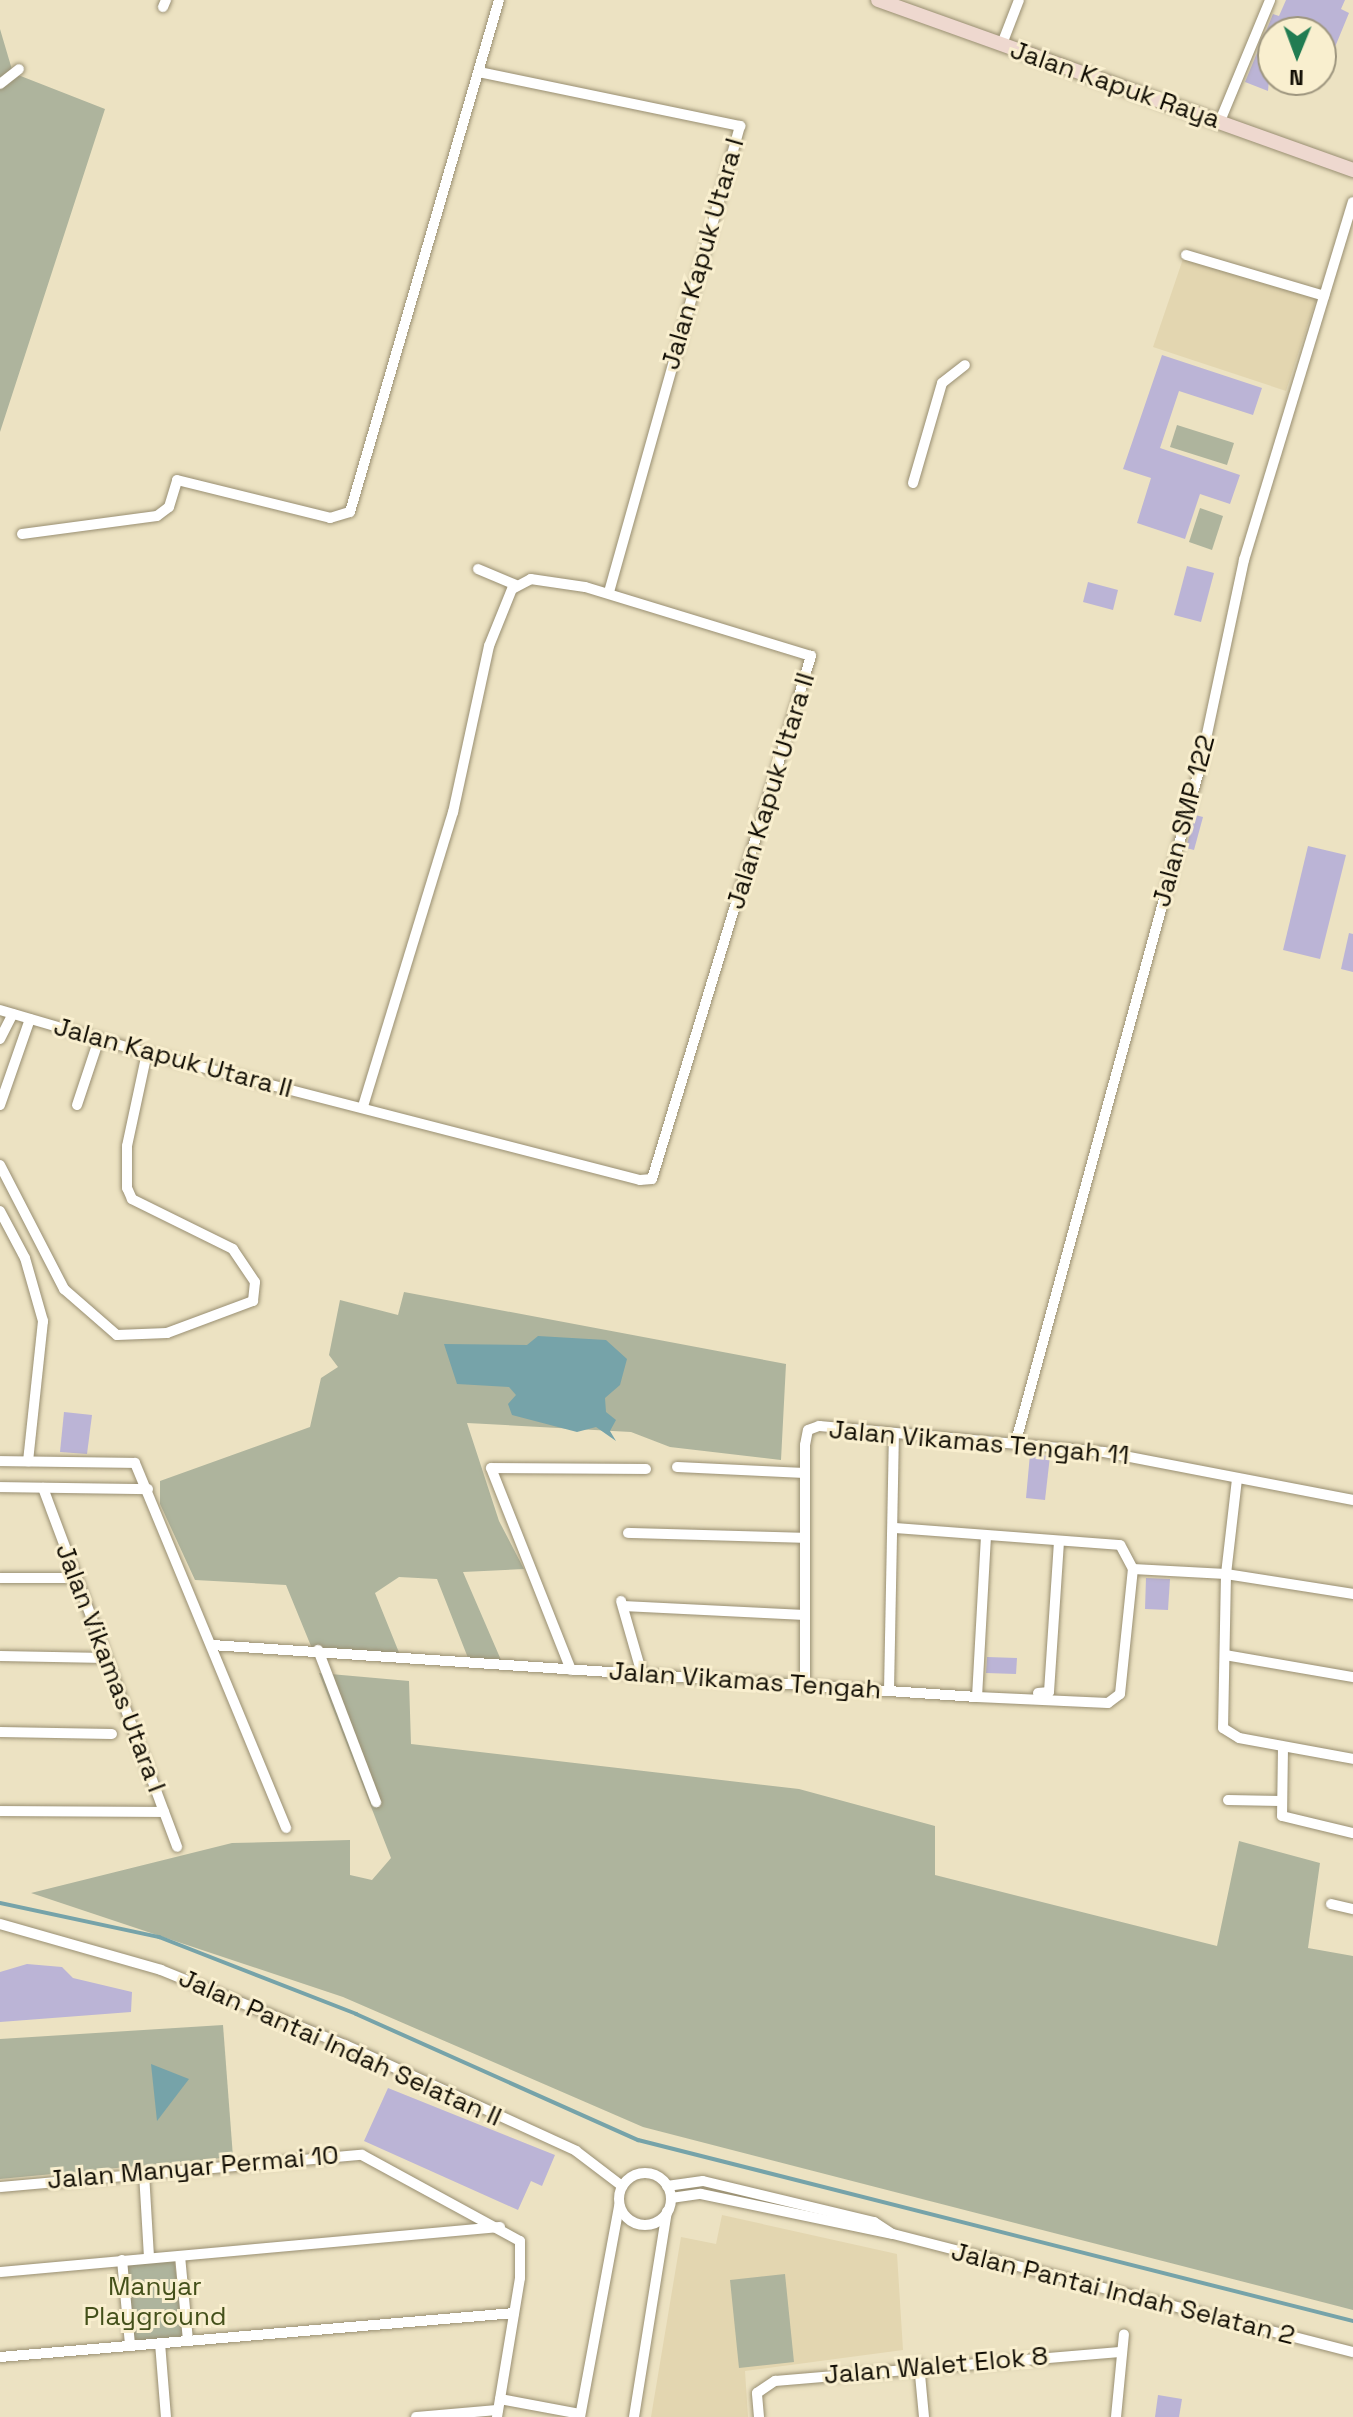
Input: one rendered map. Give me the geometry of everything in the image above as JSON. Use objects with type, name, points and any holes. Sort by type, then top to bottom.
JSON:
[{"type":"main road","name":"Jalan Kapuk Raya","points":[[878,0],[898,3],[1002,44],[1353,170]]},
{"type":"street","points":[[22,534],[157,516],[169,507],[177,480],[330,518],[350,512],[358,500],[499,0]]},
{"type":"street","points":[[1002,44],[1019,0]]},
{"type":"street","points":[[1220,121],[1270,0]]},
{"type":"street","points":[[0,84],[19,69]]},
{"type":"street","name":"Jalan Kapuk Utara I","points":[[479,72],[740,126],[609,593]]},
{"type":"street","name":"Jalan SMP 122","points":[[1016,1441],[1200,767],[1244,560],[1353,202]]},
{"type":"street","points":[[1186,255],[1324,296]]},
{"type":"street","points":[[913,483],[942,383],[965,365]]},
{"type":"street","points":[[363,1107],[453,812],[489,646],[503,601],[516,585],[478,569]]},
{"type":"street","name":"Jalan Kapuk Utara II","points":[[0,1010],[147,1053],[640,1180],[658,1174],[811,656],[609,593],[551,580],[516,585]]},
{"type":"street","points":[[0,1039],[13,1014]]},
{"type":"street","points":[[0,1105],[30,1019]]},
{"type":"street","points":[[77,1105],[99,1039]]},
{"type":"street","points":[[0,1165],[64,1289],[117,1335],[167,1333],[253,1301],[255,1282],[233,1249],[132,1199],[127,1146],[147,1053]]},
{"type":"street","points":[[1,1216],[25,1258],[43,1321],[28,1461]]},
{"type":"street","name":"Jalan Vikamas Tengah 11","points":[[805,1686],[805,1473],[808,1430],[1016,1441],[1215,1469],[1237,1479],[1353,1500]]},
{"type":"street","points":[[889,1691],[894,1433]]},
{"type":"street","points":[[0,1461],[137,1465],[286,1828]]},
{"type":"street","points":[[677,1467],[805,1473]]},
{"type":"street","points":[[571,1670],[491,1468],[646,1469]]},
{"type":"street","points":[[1237,1479],[1226,1574],[1222,1725],[1239,1738],[1353,1759]]},
{"type":"street","points":[[0,1487],[147,1487]]},
{"type":"street","name":"Jalan Vikamas Utara I","points":[[43,1488],[177,1847]]},
{"type":"street","points":[[894,1528],[1120,1545],[1133,1569],[1226,1574],[1353,1594]]},
{"type":"street","points":[[628,1533],[805,1538]]},
{"type":"street","points":[[977,1697],[986,1536]]},
{"type":"street","points":[[1028,1693],[1049,1692],[1059,1542]]},
{"type":"street","name":"Jalan Vikamas Tengah","points":[[212,1645],[977,1697],[1115,1700],[1133,1569]]},
{"type":"street","points":[[0,1578],[76,1578]]},
{"type":"street","points":[[642,1674],[622,1604],[805,1615]]},
{"type":"street","points":[[318,1650],[376,1802]]},
{"type":"street","points":[[1225,1655],[1353,1677]]},
{"type":"street","points":[[0,1656],[106,1658]]},
{"type":"street","points":[[0,1732],[112,1734]]},
{"type":"street","points":[[1283,1747],[1280,1801],[1287,1818],[1353,1833]]},
{"type":"street","points":[[1228,1800],[1280,1801]]},
{"type":"street","points":[[0,1811],[164,1812]]},
{"type":"street","points":[[1331,1904],[1353,1909]]},
{"type":"street","name":"Jalan Pantai Indah Selatan II","points":[[0,1924],[161,1970],[345,2045],[576,2151],[622,2186]]},
{"type":"street","name":"Jalan Manyar Permai 10","points":[[0,2187],[357,2154],[515,2234],[523,2252],[498,2409]]},
{"type":"street","points":[[144,2173],[149,2257]]},
{"type":"street","points":[[416,2417],[498,2409],[580,2416],[622,2186],[645,2173],[667,2186],[671,2198],[634,2417]]},
{"type":"street","name":"Jalan Pantai Indah Selatan 2","points":[[667,2186],[703,2181],[874,2222],[893,2234]]},
{"type":"street","name":"Jalan Pantai Indah Selatan 2","points":[[671,2198],[701,2194],[893,2234],[1353,2352]]},
{"type":"street","points":[[619,2206],[638,2224],[658,2222],[667,2212]]},
{"type":"street","points":[[0,2272],[501,2227]]},
{"type":"street","points":[[180,2256],[188,2341]]},
{"type":"street","points":[[122,2260],[130,2345]]},
{"type":"street","points":[[0,2357],[514,2313]]},
{"type":"street","points":[[1116,2417],[1124,2334]]},
{"type":"street","points":[[160,2343],[166,2417]]},
{"type":"street","name":"Jalan Walet Elok 8","points":[[759,2417],[757,2393],[775,2381],[919,2364],[1120,2352]]},
{"type":"street","points":[[919,2364],[924,2417]]},
{"type":"shaded area","points":[[1185,253],[1317,296],[1286,391],[1153,347]]},
{"type":"shaded area","points":[[722,2215],[897,2254],[903,2350],[745,2371],[748,2417],[651,2417],[681,2237],[716,2244]]},
{"type":"green space","points":[[0,29],[13,73],[105,109],[0,432]]},
{"type":"green space","points":[[1177,425],[1234,443],[1227,465],[1170,447]]},
{"type":"green space","points":[[1200,508],[1223,516],[1212,550],[1189,542]]},
{"type":"green space","points":[[404,1292],[786,1364],[781,1460],[670,1447],[631,1432],[467,1423],[499,1521],[524,1569],[463,1572],[501,1660],[468,1658],[437,1579],[399,1577],[375,1593],[400,1655],[313,1651],[286,1585],[195,1580],[160,1504],[160,1481],[310,1427],[321,1378],[338,1367],[329,1355],[340,1300],[398,1315]]},
{"type":"green space","points":[[319,1673],[409,1681],[411,1744],[799,1789],[935,1826],[935,1875],[1217,1946],[1239,1841],[1320,1863],[1308,1948],[1353,1956],[1353,2310],[643,2127],[343,1997],[31,1893],[232,1843],[350,1840],[350,1875],[372,1880],[391,1858]]},
{"type":"green space","points":[[223,2025],[233,2157],[0,2179],[0,2039]]},
{"type":"green space","name":"Manyar Playground","points":[[174,2259],[185,2339],[133,2343],[125,2264]]},
{"type":"green space","points":[[785,2274],[794,2362],[739,2368],[730,2280]]},
{"type":"water","points":[[538,1336],[606,1340],[627,1359],[620,1385],[605,1398],[606,1412],[616,1420],[610,1431],[616,1441],[596,1427],[577,1432],[512,1415],[508,1404],[516,1395],[509,1387],[457,1384],[444,1344],[527,1345]]},
{"type":"water","points":[[151,2064],[189,2079],[157,2121]]},
{"type":"building","points":[[1286,0],[1345,0],[1341,9],[1349,13],[1337,42],[1337,16],[1279,16]]},
{"type":"building","points":[[1257,53],[1257,87],[1245,82]]},
{"type":"building","points":[[1162,355],[1262,388],[1253,415],[1179,391],[1160,448],[1240,475],[1230,504],[1200,494],[1185,539],[1137,523],[1151,478],[1123,469]]},
{"type":"building","points":[[1187,566],[1214,573],[1201,622],[1174,615]]},
{"type":"building","points":[[1088,582],[1118,590],[1113,610],[1083,602]]},
{"type":"building","points":[[1195,815],[1203,817],[1194,850],[1186,848]]},
{"type":"building","points":[[1308,846],[1346,855],[1320,959],[1283,950]]},
{"type":"building","points":[[1349,933],[1353,934],[1353,972],[1341,969]]},
{"type":"building","points":[[64,1412],[92,1415],[87,1454],[60,1452]]},
{"type":"building","points":[[1030,1454],[1050,1456],[1045,1500],[1026,1498]]},
{"type":"building","points":[[1146,1578],[1170,1579],[1168,1610],[1145,1609]]},
{"type":"building","points":[[987,1657],[1017,1658],[1016,1674],[986,1673]]},
{"type":"building","points":[[27,1964],[62,1967],[73,1978],[132,1992],[131,2012],[0,2022],[0,1972]]},
{"type":"building","points":[[388,2088],[555,2155],[542,2186],[531,2181],[518,2210],[364,2141]]},
{"type":"building","points":[[1158,2395],[1182,2399],[1179,2417],[1155,2417]]},
{"type":"waterway","points":[[0,1903],[159,1937],[356,2014],[638,2140],[1353,2321]]}]
